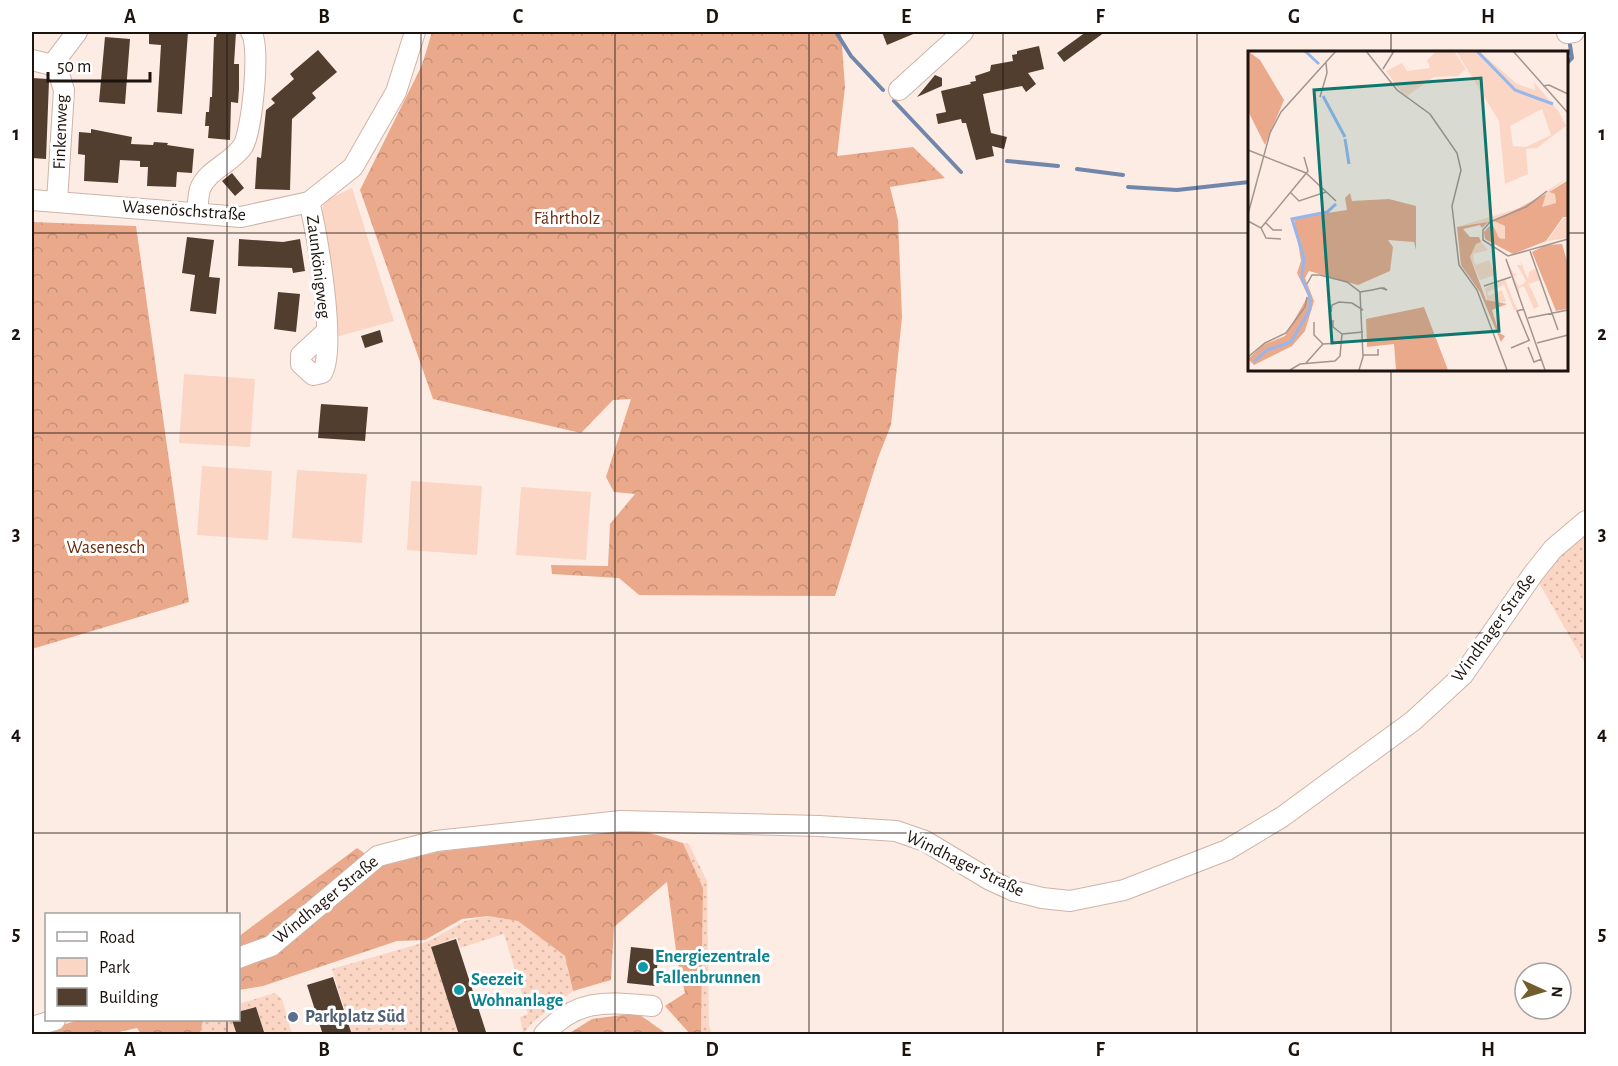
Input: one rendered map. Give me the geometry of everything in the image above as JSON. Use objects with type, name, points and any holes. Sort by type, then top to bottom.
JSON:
[{"type":"street","points":[[32,60],[52,65],[77,32]]},
{"type":"street","points":[[197,213],[200,190],[206,180],[244,145],[249,128],[255,59],[255,37],[251,32]]},
{"type":"street","name":"Wasenöschstraße","points":[[32,200],[241,217],[309,202],[353,167],[396,92],[416,32]]},
{"type":"street","points":[[900,90],[963,32]]},
{"type":"street","name":"Finkenweg","points":[[52,65],[59,74],[64,90],[57,202]]},
{"type":"street","name":"Zaunkönigweg","points":[[309,202],[314,220],[322,276],[326,332]]},
{"type":"street","name":"Windhager Straße","points":[[240,957],[271,946],[378,856],[436,841],[621,820],[797,825],[896,831],[925,841],[990,880],[1014,891],[1042,898],[1070,901],[1124,890],[1227,850],[1282,817],[1413,722],[1463,675],[1533,574],[1554,549],[1587,521]]},
{"type":"street","points":[[544,1035],[557,1021],[585,1005],[610,1002],[652,1006]]},
{"type":"street","points":[[32,1027],[52,1021]]},
{"type":"green space","name":"Fährtholz","points":[[432,32],[841,32],[845,87],[837,156],[913,147],[945,178],[890,187],[898,220],[902,317],[891,425],[878,458],[835,596],[639,595],[619,578],[552,574],[551,565],[608,566],[610,524],[635,494],[614,492],[606,477],[631,399],[613,400],[581,433],[433,399],[360,190],[422,65]]},
{"type":"green space","points":[[352,188],[394,321],[336,337],[336,305],[321,214],[324,201]]},
{"type":"green space","name":"Wasenesch","points":[[32,222],[136,226],[189,602],[32,649]]},
{"type":"green space","points":[[184,374],[255,379],[250,447],[179,443]]},
{"type":"green space","points":[[202,466],[272,471],[268,540],[197,535]]},
{"type":"green space","points":[[297,470],[367,474],[362,543],[292,538]]},
{"type":"green space","points":[[411,481],[482,486],[477,555],[407,550]]},
{"type":"green space","points":[[521,487],[591,492],[586,560],[516,555]]},
{"type":"green space","points":[[1586,535],[1586,665],[1539,583],[1563,549]]},
{"type":"green space","points":[[633,828],[683,843],[703,888],[701,1034],[690,1034],[665,1006],[685,993],[677,958],[667,882],[614,927],[611,980],[573,991],[565,956],[518,921],[488,916],[462,919],[425,940],[397,941],[263,986],[240,990],[240,968],[260,961],[378,867],[437,852]]},
{"type":"green space","points":[[683,843],[689,844],[707,881],[709,1026],[712,1034],[701,1034],[703,888]]},
{"type":"green space","points":[[357,848],[367,855],[271,937],[240,952],[240,936]]},
{"type":"green space","points":[[488,916],[518,921],[565,956],[573,991],[533,1022],[523,1034],[520,1017],[528,1014],[504,934],[460,948],[457,937],[431,947],[459,1034],[352,1034],[332,969],[429,941],[465,921]]},
{"type":"green space","points":[[275,993],[282,999],[292,1034],[265,1034],[256,1007],[240,1012],[240,1003]]},
{"type":"green space","points":[[637,1013],[667,1034],[568,1034],[592,1019]]},
{"type":"green space","points":[[76,1021],[203,1021],[200,1034],[141,1034],[137,1028],[110,1034],[32,1034]]},
{"type":"green space","points":[[203,1021],[232,1021],[237,1034],[200,1034]]},
{"type":"building","points":[[149,32],[188,32],[182,114],[157,112],[161,45],[149,44]]},
{"type":"building","points":[[217,32],[236,32],[234,64],[239,64],[239,89],[238,103],[231,102],[230,140],[208,138],[209,126],[205,126],[206,112],[209,112],[210,97],[212,97],[214,37]]},
{"type":"building","points":[[882,32],[918,32],[887,45]]},
{"type":"building","points":[[1086,32],[1105,32],[1064,62],[1057,53]]},
{"type":"building","points":[[105,37],[130,39],[125,104],[99,102]]},
{"type":"building","points":[[1039,46],[1044,69],[1028,73],[1036,84],[1026,92],[1022,86],[983,94],[991,133],[1007,137],[1004,149],[992,146],[994,156],[976,160],[966,123],[962,123],[961,119],[938,124],[936,114],[946,112],[941,91],[971,84],[970,82],[976,81],[975,76],[990,71],[991,65],[1013,61],[1012,55],[1017,54],[1017,51]]},
{"type":"building","points":[[318,50],[337,72],[312,93],[316,98],[292,119],[290,190],[255,189],[257,157],[261,158],[266,110],[275,103],[271,99],[294,79],[290,74]]},
{"type":"building","points":[[935,75],[942,78],[942,86],[917,97]]},
{"type":"building","points":[[32,78],[49,81],[46,159],[32,158]]},
{"type":"building","points":[[91,129],[132,137],[131,144],[168,143],[167,145],[194,149],[192,173],[177,172],[176,187],[147,186],[148,167],[140,167],[140,161],[120,160],[118,183],[84,181],[85,155],[78,154],[79,132],[91,133]]},
{"type":"building","points":[[232,173],[244,188],[235,196],[222,181]]},
{"type":"building","points":[[187,237],[214,240],[209,277],[220,278],[216,314],[190,311],[195,275],[182,273]]},
{"type":"building","points":[[239,239],[283,242],[300,239],[305,271],[293,273],[292,268],[238,266]]},
{"type":"building","points":[[278,292],[300,294],[296,332],[274,329]]},
{"type":"building","points":[[380,330],[383,342],[365,348],[361,336]]},
{"type":"building","points":[[321,404],[368,407],[365,441],[318,438]]},
{"type":"building","name":"Seezeit Wohnanlage","points":[[456,939],[487,1035],[459,1035],[431,947]]},
{"type":"building","name":"Energiezentrale Fallenbrunnen","points":[[631,947],[659,950],[655,986],[627,983]]},
{"type":"building","points":[[333,977],[352,1035],[323,1035],[307,985]]},
{"type":"building","points":[[256,1007],[265,1035],[237,1035],[232,1021],[240,1021],[240,1011]]},
{"type":"waterway","points":[[836,32],[851,56],[883,90]]},
{"type":"waterway","points":[[1567,63],[1572,58],[1570,45]]},
{"type":"waterway","points":[[894,101],[961,172]]},
{"type":"waterway","points":[[1007,161],[1058,166]]},
{"type":"waterway","points":[[1077,169],[1123,175]]},
{"type":"waterway","points":[[1128,187],[1177,190],[1248,182]]},
{"type":"place","name":"Energiezentrale Fallenbrunnen","points":[[643,967]]},
{"type":"place","name":"Seezeit Wohnanlage","points":[[459,990]]},
{"type":"place","name":"Parkplatz Süd","points":[[293,1017]]}]
